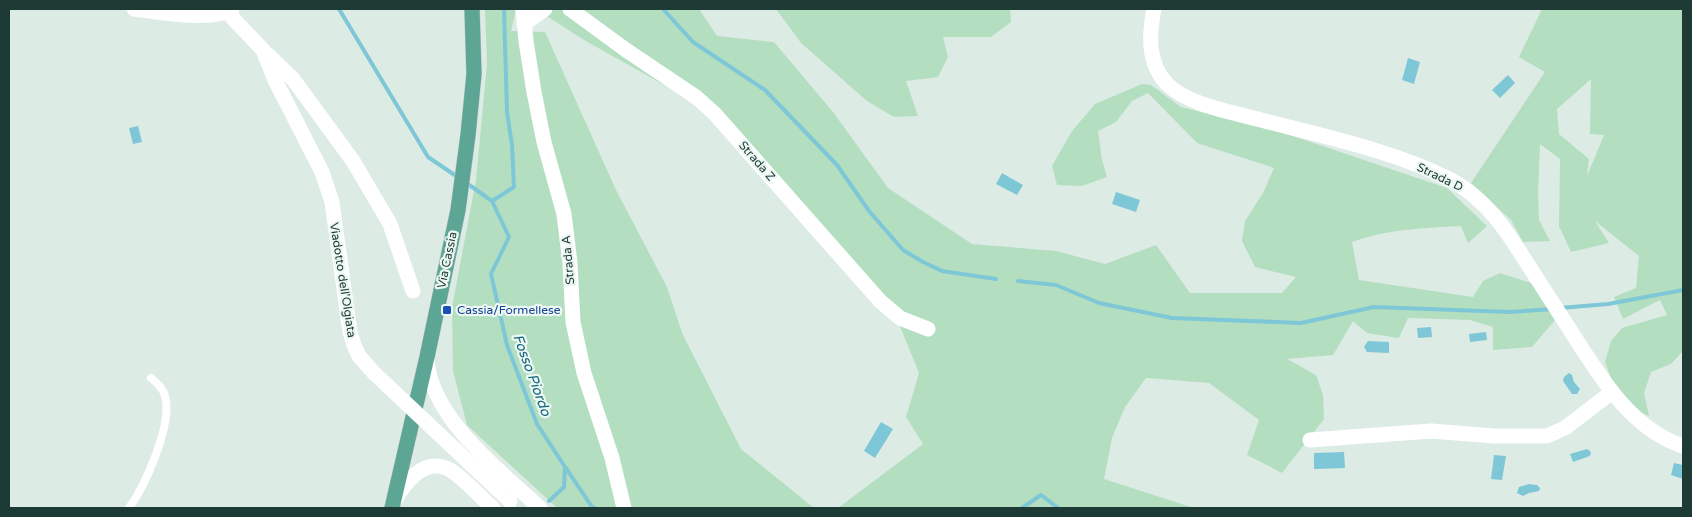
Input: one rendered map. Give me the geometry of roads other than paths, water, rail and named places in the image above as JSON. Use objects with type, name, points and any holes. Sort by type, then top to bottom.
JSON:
[{"type":"main road","name":"Via Cassia","points":[[393,505],[458,210],[466,159],[474,74],[472,9]]},
{"type":"street","points":[[134,9],[169,14],[205,15],[229,10]]},
{"type":"street","points":[[524,16],[546,9]]},
{"type":"street","name":"Strada Z","points":[[570,9],[626,50],[696,97],[714,113],[880,301],[900,318],[928,329]]},
{"type":"street","name":"Strada D","points":[[1154,9],[1151,30],[1152,58],[1160,75],[1176,92],[1216,107],[1411,163],[1452,181],[1470,192],[1508,232],[1592,366],[1612,392],[1648,428],[1668,440],[1683,446]]},
{"type":"street","name":"Viadotto dell'Olgiata","points":[[229,10],[263,50],[275,80],[322,172],[332,202],[350,332],[360,356],[381,380],[514,504]]},
{"type":"street","name":"Strada A","points":[[524,16],[539,116],[564,214],[570,263],[573,322],[584,373],[612,458],[624,508]]},
{"type":"street","points":[[263,50],[293,79],[352,161],[390,224],[413,291]]},
{"type":"street","points":[[427,357],[432,387],[454,421],[494,466],[540,508]]},
{"type":"street","points":[[1310,440],[1431,432],[1494,436],[1547,436],[1565,428],[1612,392]]},
{"type":"street","points":[[393,505],[404,485],[413,476],[426,468],[441,466],[451,470],[493,508]]},
{"type":"lane","points":[[128,508],[142,487],[163,433],[166,408],[165,395],[163,390],[151,378]]},
{"type":"water","points":[[1408,58],[1420,62],[1414,84],[1402,80]]},
{"type":"water","points":[[1508,75],[1515,83],[1500,98],[1492,90]]},
{"type":"water","points":[[138,126],[142,142],[133,144],[129,128]]},
{"type":"water","points":[[1002,173],[1023,185],[1017,195],[996,184]]},
{"type":"water","points":[[1116,192],[1140,200],[1136,212],[1112,204]]},
{"type":"water","points":[[1431,327],[1432,337],[1418,338],[1417,328]]},
{"type":"water","points":[[1486,332],[1487,340],[1470,342],[1469,334]]},
{"type":"water","points":[[1368,341],[1389,342],[1389,353],[1367,352],[1364,347]]},
{"type":"water","points":[[1569,373],[1580,389],[1577,394],[1572,394],[1563,381],[1564,377]]},
{"type":"water","points":[[881,422],[893,429],[875,458],[864,451]]},
{"type":"water","points":[[1587,449],[1591,452],[1590,456],[1573,462],[1570,454]]},
{"type":"water","points":[[1344,452],[1345,468],[1314,469],[1314,453]]},
{"type":"water","points":[[1494,455],[1506,456],[1502,480],[1491,479]]},
{"type":"water","points":[[1674,463],[1683,465],[1683,479],[1671,475]]},
{"type":"water","points":[[1529,484],[1537,485],[1540,488],[1539,491],[1523,496],[1517,493],[1519,487]]},
{"type":"waterway","name":"Fosso Piordo","points":[[339,9],[428,157],[459,178]]},
{"type":"waterway","points":[[492,201],[514,187],[512,145],[507,112],[504,9]]},
{"type":"waterway","points":[[663,9],[693,42],[765,90],[837,165],[869,211],[903,250],[942,271],[996,279]]},
{"type":"waterway","name":"Fosso Piordo","points":[[465,182],[492,201],[509,237],[491,274],[507,345],[537,424],[565,467],[564,487],[549,501]]},
{"type":"waterway","points":[[1018,281],[1056,285],[1099,303],[1172,318],[1301,323],[1374,307],[1510,312],[1553,309]]},
{"type":"waterway","points":[[1560,308],[1608,304],[1683,290]]},
{"type":"waterway","points":[[566,468],[592,507],[595,508]]},
{"type":"waterway","points":[[1022,508],[1041,495],[1058,508]]},
{"type":"place","name":"Cassia/Formellese","points":[[447,310]]}]
